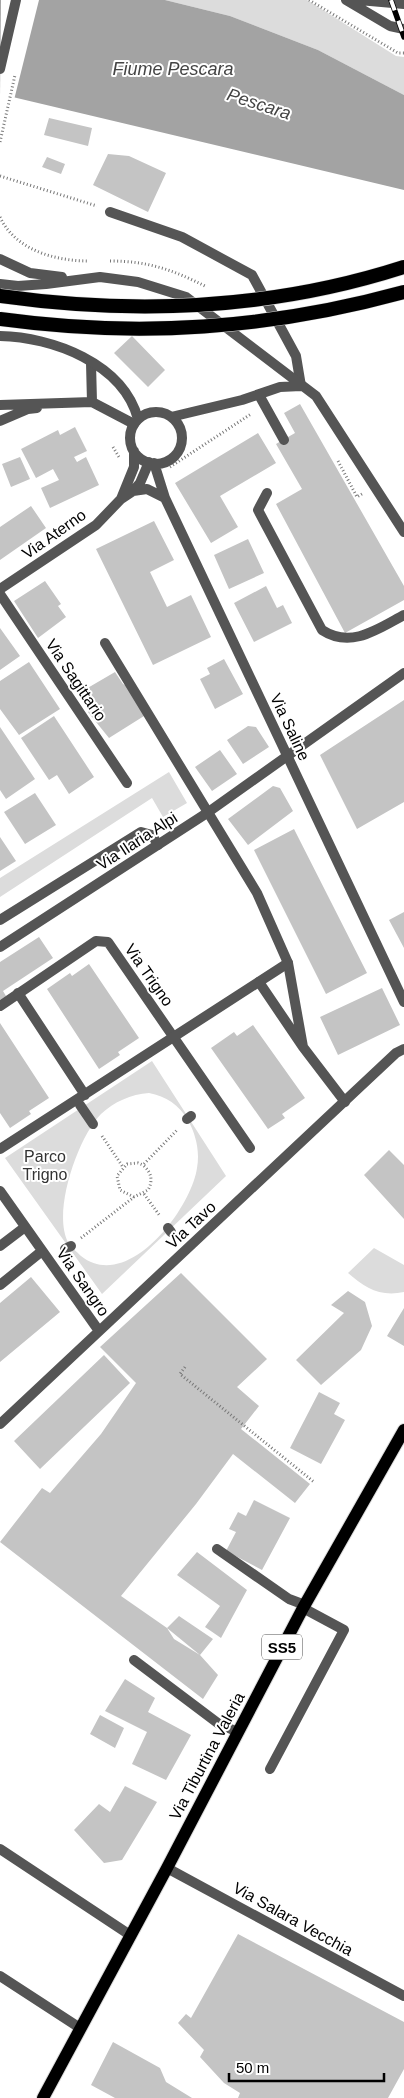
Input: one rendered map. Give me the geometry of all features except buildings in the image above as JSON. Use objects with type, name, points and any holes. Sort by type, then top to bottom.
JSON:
[{"type":"highway","points":[[0,296],[121,307],[250,301],[322,288],[404,267]]},
{"type":"highway","points":[[0,319],[73,328],[131,330],[216,327],[313,314],[404,292]]},
{"type":"main road","name":"Via Tiburtina Valeria","points":[[43,2098],[167,1868],[304,1606],[404,1430]]},
{"type":"street","points":[[0,69],[16,0]]},
{"type":"street","points":[[346,0],[390,26],[404,29]]},
{"type":"street","points":[[360,0],[404,4]]},
{"type":"street","points":[[110,212],[182,237],[252,275],[296,356],[301,386]]},
{"type":"street","points":[[0,259],[35,274],[82,278]]},
{"type":"street","points":[[0,284],[37,284],[100,277],[138,282],[186,297],[316,396],[404,532]]},
{"type":"street","points":[[0,336],[17,336],[58,345],[75,351],[91,362],[113,379],[135,409],[136,422],[130,441],[134,451],[152,463],[171,458],[181,444],[179,426],[171,417],[158,412],[144,415],[136,422]]},
{"type":"street","points":[[91,362],[92,402]]},
{"type":"street","points":[[171,417],[280,387],[301,386]]},
{"type":"street","points":[[258,394],[284,440]]},
{"type":"street","points":[[0,421],[28,409],[92,402]]},
{"type":"street","points":[[0,405],[92,402],[136,422]]},
{"type":"street","name":"Via Aterno","points":[[121,499],[134,467],[134,451]]},
{"type":"street","name":"Via Aterno","points":[[0,589],[96,524],[121,499],[133,491],[152,463]]},
{"type":"street","name":"Via Saline","points":[[152,463],[165,498],[404,1002]]},
{"type":"street","points":[[133,491],[148,489],[165,498]]},
{"type":"street","points":[[267,493],[258,510],[322,630],[341,637],[362,637],[404,616]]},
{"type":"street","name":"Via Sagittario","points":[[0,594],[127,783]]},
{"type":"street","points":[[105,642],[257,893],[288,963],[303,1047]]},
{"type":"street","name":"Via Ilaria Alpi","points":[[0,947],[207,813],[404,673]]},
{"type":"street","points":[[0,920],[141,832],[152,835],[158,845]]},
{"type":"street","name":"Via Trigno","points":[[0,1006],[96,941],[108,942],[174,1038]]},
{"type":"street","points":[[0,1150],[288,963]]},
{"type":"street","points":[[259,982],[303,1047],[345,1102]]},
{"type":"street","points":[[18,993],[85,1095]]},
{"type":"street","points":[[174,1038],[250,1148]]},
{"type":"street","name":"Via Tavo","points":[[0,1424],[396,1053],[404,1049]]},
{"type":"street","points":[[80,1105],[94,1124]]},
{"type":"street","name":"Via Sangro","points":[[0,1191],[99,1331]]},
{"type":"street","points":[[0,1246],[25,1226]]},
{"type":"street","name":"Via Sangro","points":[[0,1285],[42,1251]]},
{"type":"street","points":[[217,1549],[289,1599],[344,1630],[270,1769]]},
{"type":"street","points":[[134,1660],[219,1724],[238,1732]]},
{"type":"street","points":[[0,1849],[130,1936]]},
{"type":"street","name":"Via Salara Vecchia","points":[[167,1868],[404,1996]]},
{"type":"street","points":[[0,1976],[80,2028]]},
{"type":"path","points":[[309,0],[398,53],[404,53]]},
{"type":"path","points":[[0,176],[89,203],[110,212]]},
{"type":"path","points":[[113,447],[121,459]]},
{"type":"path","points":[[143,1165],[189,1118]]},
{"type":"path","points":[[94,1124],[122,1167]]},
{"type":"path","points":[[68,1248],[134,1197],[144,1194],[152,1180],[148,1169],[143,1165],[132,1163],[122,1167],[117,1176],[117,1186],[124,1194],[134,1197]]},
{"type":"path","points":[[144,1194],[169,1230]]},
{"type":"path","points":[[185,1367],[180,1374],[314,1482]]},
{"type":"green space","points":[[165,0],[307,0],[396,56],[404,57],[404,95],[318,50],[230,16]]},
{"type":"green space","points":[[169,772],[187,803],[163,817],[152,798],[0,897],[0,878]]},
{"type":"green space","name":"Parco Trigno","points":[[152,1061],[226,1176],[102,1294],[5,1158]],"holes":[[[149,1093],[155,1094],[176,1106],[188,1120],[193,1131],[198,1155],[197,1168],[192,1185],[170,1224],[154,1241],[137,1255],[118,1264],[99,1265],[81,1256],[68,1242],[64,1229],[63,1213],[70,1175],[84,1139],[101,1114],[117,1102],[129,1097]]]},
{"type":"green space","points":[[374,1248],[404,1265],[404,1292],[388,1293],[373,1290],[348,1273]]},
{"type":"water","name":"Fiume Pescara","points":[[0,0],[165,0],[230,16],[318,50],[404,95],[404,190],[0,94]]},
{"type":"pier","points":[[1,0],[39,0],[14,100],[0,96]]},
{"type":"railway","points":[[391,0],[404,37]]},
{"type":"water label","name":"Pescara","points":[[259,104]]}]
